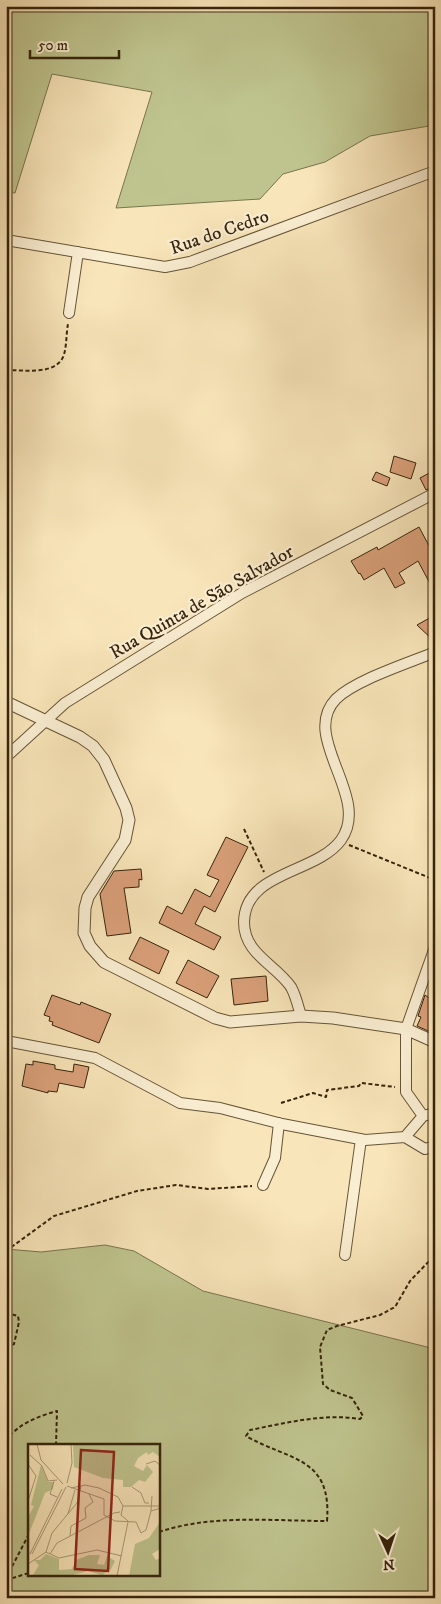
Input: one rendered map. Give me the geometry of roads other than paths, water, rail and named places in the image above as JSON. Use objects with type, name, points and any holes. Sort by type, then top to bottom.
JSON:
[{"type":"street","name":"Rua do Cedro","points":[[6,240],[165,267],[190,262],[435,171]]},
{"type":"street","points":[[69,313],[78,252]]},
{"type":"street","name":"Rua Quinta de São Salvador","points":[[6,757],[65,702],[242,593],[435,493]]},
{"type":"street","points":[[301,1016],[296,998],[290,986],[251,948],[246,937],[244,921],[246,908],[252,897],[262,887],[321,856],[341,839],[349,812],[347,800],[327,740],[326,727],[331,707],[335,700],[348,690],[435,652]]},
{"type":"street","points":[[6,702],[80,737],[92,746],[104,760],[119,790],[129,820],[125,840],[88,897],[85,908],[84,934],[90,946],[104,962],[214,1018],[243,1021],[301,1016],[406,1029],[435,1042]]},
{"type":"street","points":[[422,1116],[406,1092],[406,1029],[435,947]]},
{"type":"street","points":[[6,1041],[95,1058],[180,1103],[220,1108],[279,1123],[361,1139],[405,1138],[425,1149],[435,1146]]},
{"type":"street","points":[[405,1138],[422,1116],[435,1113]]},
{"type":"street","points":[[263,1185],[275,1158],[279,1123]]},
{"type":"street","points":[[345,1255],[361,1139]]}]
